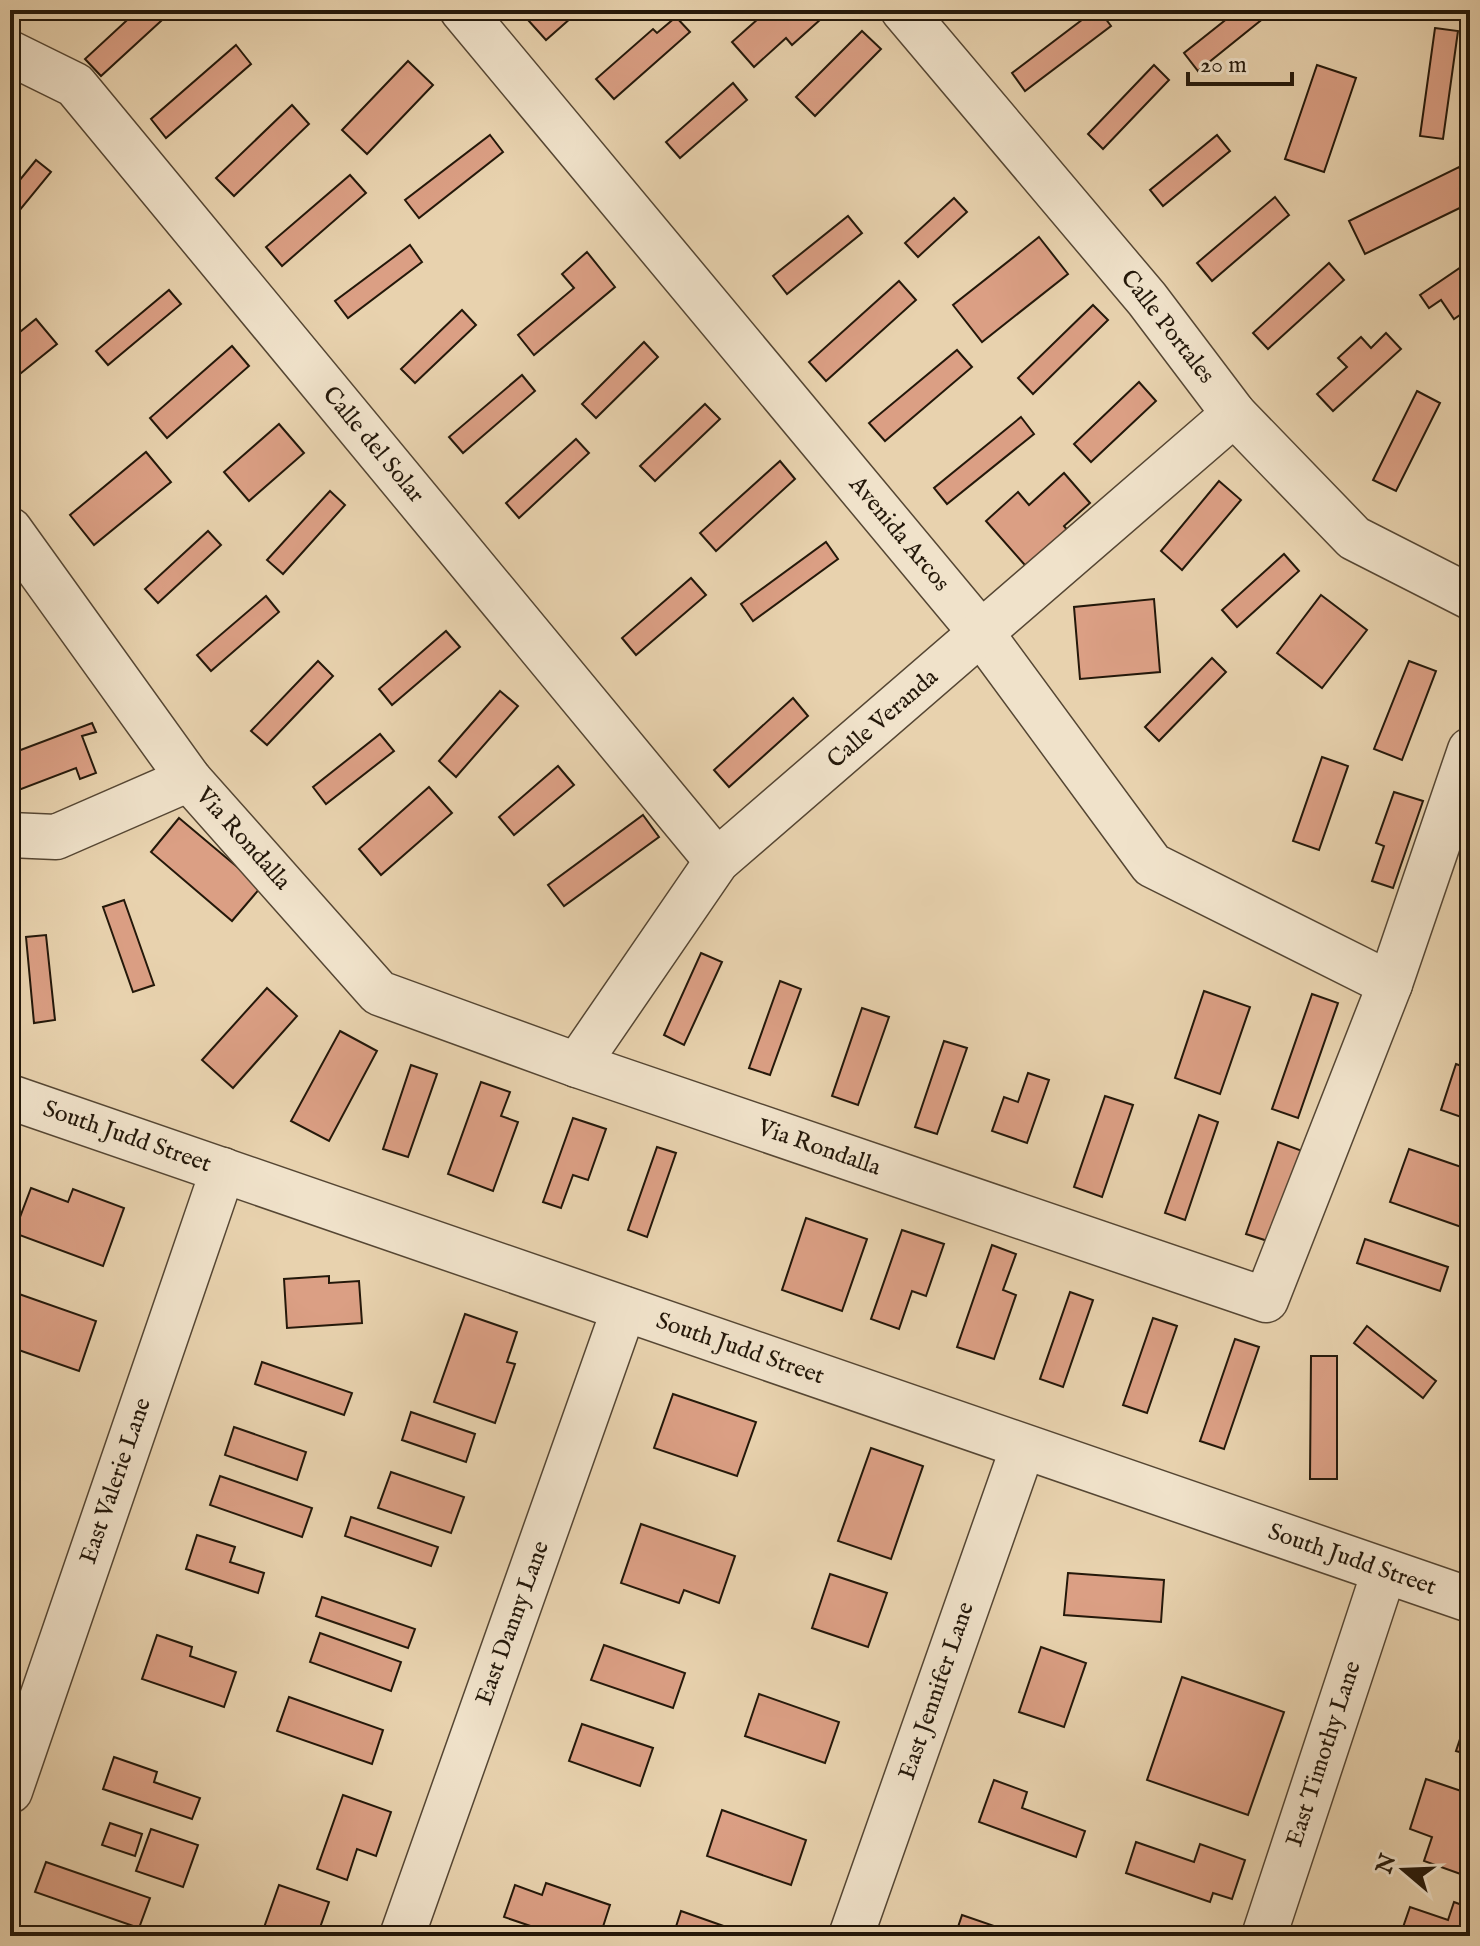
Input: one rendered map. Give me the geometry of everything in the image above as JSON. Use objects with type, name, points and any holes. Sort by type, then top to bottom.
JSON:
[{"type":"street","name":"Avenida Arcos","points":[[462,10],[982,634],[1152,865],[1390,984]]},
{"type":"street","name":"Calle Portales","points":[[903,10],[1147,299],[1234,414],[1354,538],[1470,597]]},
{"type":"street","name":"Calle del Solar","points":[[10,53],[75,85],[717,861]]},
{"type":"street","name":"Calle Veranda","points":[[577,1065],[717,861],[1234,414]]},
{"type":"street","name":"Via Rondalla","points":[[10,530],[189,779],[379,993],[577,1065],[1266,1300],[1390,984],[1470,750]]},
{"type":"street","points":[[10,835],[56,837],[189,779]]},
{"type":"street","name":"South Judd Street","points":[[10,1097],[1470,1600]]},
{"type":"street","name":"East Valerie Lane","points":[[10,1791],[223,1170]]},
{"type":"street","name":"East Danny Lane","points":[[402,1936],[624,1309]]},
{"type":"street","name":"East Jennifer Lane","points":[[851,1936],[1023,1447]]},
{"type":"street","name":"East Timothy Lane","points":[[1264,1936],[1384,1572]]},
{"type":"building","points":[[31,10],[49,10],[44,18]]},
{"type":"building","points":[[138,10],[173,10],[101,76],[85,59]]},
{"type":"building","points":[[519,10],[580,10],[546,40]]},
{"type":"building","points":[[768,10],[831,10],[792,45],[786,38],[754,67],[732,42]]},
{"type":"building","points":[[1099,10],[1111,26],[1025,91],[1012,73]]},
{"type":"building","points":[[1238,10],[1268,10],[1270,13],[1198,71],[1184,53]]},
{"type":"building","points":[[676,17],[690,32],[614,99],[596,79],[653,29],[657,33]]},
{"type":"building","points":[[1435,28],[1458,31],[1443,139],[1420,136]]},
{"type":"building","points":[[862,31],[881,49],[815,116],[796,97]]},
{"type":"building","points":[[236,45],[251,64],[166,138],[151,119]]},
{"type":"building","points":[[408,61],[433,85],[367,154],[342,130]]},
{"type":"building","points":[[1154,65],[1169,80],[1103,149],[1088,134]]},
{"type":"building","points":[[1317,65],[1356,78],[1324,172],[1285,159]]},
{"type":"building","points":[[733,83],[747,100],[680,158],[666,142]]},
{"type":"building","points":[[292,105],[309,124],[234,196],[216,178]]},
{"type":"building","points":[[490,135],[503,152],[419,218],[405,200]]},
{"type":"building","points":[[1217,135],[1230,151],[1163,206],[1150,190]]},
{"type":"building","points":[[36,160],[51,172],[10,222],[10,192]]},
{"type":"building","points":[[1459,167],[1470,189],[1470,203],[1365,254],[1349,221]]},
{"type":"building","points":[[350,175],[366,193],[282,266],[266,247]]},
{"type":"building","points":[[1275,197],[1289,215],[1212,281],[1197,263]]},
{"type":"building","points":[[954,198],[967,212],[918,257],[905,243]]},
{"type":"building","points":[[848,216],[862,233],[787,294],[773,276]]},
{"type":"building","points":[[1039,237],[1068,274],[982,342],[953,305]]},
{"type":"building","points":[[410,245],[422,262],[348,318],[335,301]]},
{"type":"building","points":[[587,252],[615,287],[534,355],[518,335],[574,288],[562,274]]},
{"type":"building","points":[[1470,261],[1470,308],[1454,319],[1441,300],[1429,308],[1420,295]]},
{"type":"building","points":[[1329,263],[1344,280],[1268,349],[1253,333]]},
{"type":"building","points":[[899,281],[916,300],[826,381],[809,362]]},
{"type":"building","points":[[169,290],[181,304],[108,365],[96,351]]},
{"type":"building","points":[[1093,305],[1108,320],[1033,394],[1018,378]]},
{"type":"building","points":[[462,310],[476,325],[415,383],[401,369]]},
{"type":"building","points":[[36,319],[57,344],[10,382],[10,340]]},
{"type":"building","points":[[1386,333],[1401,349],[1333,411],[1317,394],[1347,367],[1338,358],[1361,337],[1371,348]]},
{"type":"building","points":[[644,342],[658,357],[596,418],[582,404]]},
{"type":"building","points":[[232,346],[249,366],[167,438],[150,418]]},
{"type":"building","points":[[957,350],[972,367],[885,441],[869,423]]},
{"type":"building","points":[[522,375],[535,391],[463,453],[449,437]]},
{"type":"building","points":[[1139,382],[1156,401],[1091,462],[1074,444]]},
{"type":"building","points":[[1417,391],[1440,403],[1396,491],[1373,480]]},
{"type":"building","points":[[705,404],[720,419],[655,481],[640,466]]},
{"type":"building","points":[[1021,417],[1034,434],[947,504],[934,488]]},
{"type":"building","points":[[279,424],[304,453],[249,501],[224,472]]},
{"type":"building","points":[[576,439],[589,453],[519,518],[506,503]]},
{"type":"building","points":[[146,452],[171,482],[94,545],[70,515]]},
{"type":"building","points":[[780,461],[795,479],[716,551],[700,533]]},
{"type":"building","points":[[1064,473],[1090,503],[1064,526],[1073,537],[1032,573],[986,521],[1018,492],[1029,505]]},
{"type":"building","points":[[1219,481],[1241,500],[1182,570],[1161,551]]},
{"type":"building","points":[[330,491],[345,505],[283,574],[267,560]]},
{"type":"building","points":[[208,531],[221,545],[158,603],[145,589]]},
{"type":"building","points":[[826,542],[838,559],[753,621],[741,604]]},
{"type":"building","points":[[1284,554],[1299,571],[1237,627],[1222,610]]},
{"type":"building","points":[[691,578],[706,595],[636,655],[622,638]]},
{"type":"building","points":[[1321,595],[1367,630],[1322,688],[1277,653]]},
{"type":"building","points":[[266,596],[279,612],[211,671],[197,655]]},
{"type":"building","points":[[1154,599],[1160,672],[1080,679],[1074,607]]},
{"type":"building","points":[[446,631],[460,647],[392,705],[379,689]]},
{"type":"building","points":[[1212,658],[1226,672],[1159,741],[1145,727]]},
{"type":"building","points":[[318,661],[333,676],[267,745],[251,731]]},
{"type":"building","points":[[1409,661],[1436,671],[1402,760],[1374,749]]},
{"type":"building","points":[[500,691],[518,706],[456,777],[439,761]]},
{"type":"building","points":[[793,698],[808,716],[729,787],[714,770]]},
{"type":"building","points":[[92,723],[96,732],[82,736],[96,773],[80,779],[76,768],[16,791],[10,774],[10,754]]},
{"type":"building","points":[[380,734],[394,751],[326,804],[313,787]]},
{"type":"building","points":[[1322,757],[1348,766],[1319,850],[1293,841]]},
{"type":"building","points":[[558,766],[574,785],[514,835],[499,817]]},
{"type":"building","points":[[429,787],[452,813],[381,875],[359,849]]},
{"type":"building","points":[[1394,792],[1423,801],[1393,888],[1372,881],[1384,846],[1376,843]]},
{"type":"building","points":[[643,815],[659,837],[564,906],[548,885]]},
{"type":"building","points":[[179,818],[261,887],[232,921],[151,852]]},
{"type":"building","points":[[124,900],[154,985],[133,992],[103,907]]},
{"type":"building","points":[[46,935],[55,1020],[34,1023],[26,937]]},
{"type":"building","points":[[701,953],[722,962],[684,1045],[664,1035]]},
{"type":"building","points":[[780,981],[801,989],[770,1075],[749,1068]]},
{"type":"building","points":[[267,988],[297,1016],[233,1088],[202,1060]]},
{"type":"building","points":[[1204,991],[1250,1007],[1220,1094],[1175,1078]]},
{"type":"building","points":[[1312,994],[1338,1003],[1298,1118],[1272,1109]]},
{"type":"building","points":[[862,1008],[889,1017],[858,1105],[832,1096]]},
{"type":"building","points":[[340,1031],[377,1051],[329,1141],[291,1121]]},
{"type":"building","points":[[944,1041],[967,1048],[937,1134],[915,1127]]},
{"type":"building","points":[[1456,1064],[1470,1069],[1470,1120],[1441,1110]]},
{"type":"building","points":[[411,1065],[437,1074],[408,1157],[383,1149]]},
{"type":"building","points":[[1028,1073],[1049,1080],[1027,1143],[992,1131],[1004,1097],[1018,1102]]},
{"type":"building","points":[[481,1082],[510,1092],[501,1116],[518,1122],[493,1191],[448,1174]]},
{"type":"building","points":[[1105,1096],[1133,1105],[1102,1197],[1074,1187]]},
{"type":"building","points":[[1199,1115],[1218,1122],[1185,1220],[1165,1213]]},
{"type":"building","points":[[573,1118],[606,1129],[588,1180],[573,1175],[561,1208],[543,1202]]},
{"type":"building","points":[[1278,1142],[1305,1152],[1274,1243],[1246,1234]]},
{"type":"building","points":[[657,1147],[676,1153],[647,1237],[628,1230]]},
{"type":"building","points":[[1409,1149],[1470,1170],[1470,1230],[1390,1202]]},
{"type":"building","points":[[31,1188],[68,1202],[73,1189],[124,1208],[103,1266],[14,1233]]},
{"type":"building","points":[[806,1218],[867,1239],[842,1311],[782,1290]]},
{"type":"building","points":[[902,1230],[944,1244],[926,1296],[912,1291],[899,1329],[871,1319]]},
{"type":"building","points":[[1365,1239],[1448,1267],[1440,1291],[1357,1263]]},
{"type":"building","points":[[992,1245],[1016,1254],[1003,1290],[1016,1295],[994,1359],[957,1347]]},
{"type":"building","points":[[329,1276],[329,1283],[359,1281],[362,1323],[287,1328],[284,1279]]},
{"type":"building","points":[[1070,1292],[1093,1300],[1063,1387],[1040,1379]]},
{"type":"building","points":[[19,1294],[96,1321],[79,1371],[10,1347],[10,1321]]},
{"type":"building","points":[[465,1314],[517,1332],[507,1362],[515,1364],[495,1423],[434,1402]]},
{"type":"building","points":[[1153,1318],[1177,1326],[1147,1413],[1123,1405]]},
{"type":"building","points":[[1367,1326],[1436,1381],[1423,1398],[1354,1343]]},
{"type":"building","points":[[1235,1339],[1259,1347],[1224,1449],[1200,1441]]},
{"type":"building","points":[[1311,1356],[1337,1356],[1337,1479],[1310,1479]]},
{"type":"building","points":[[262,1362],[352,1393],[344,1415],[255,1384]]},
{"type":"building","points":[[673,1394],[756,1422],[737,1476],[654,1448]]},
{"type":"building","points":[[411,1412],[475,1434],[466,1462],[402,1440]]},
{"type":"building","points":[[234,1427],[306,1452],[297,1480],[225,1455]]},
{"type":"building","points":[[871,1448],[923,1466],[891,1559],[838,1541]]},
{"type":"building","points":[[391,1472],[464,1497],[451,1533],[378,1508]]},
{"type":"building","points":[[220,1476],[312,1508],[302,1537],[210,1505]]},
{"type":"building","points":[[351,1517],[438,1547],[431,1566],[345,1536]]},
{"type":"building","points":[[641,1524],[735,1556],[719,1603],[684,1590],[679,1603],[621,1583]]},
{"type":"building","points":[[197,1535],[235,1547],[230,1562],[264,1573],[258,1593],[186,1569]]},
{"type":"building","points":[[1068,1573],[1164,1580],[1161,1622],[1064,1615]]},
{"type":"building","points":[[830,1574],[887,1593],[868,1647],[812,1628]]},
{"type":"building","points":[[322,1597],[415,1629],[408,1648],[316,1616]]},
{"type":"building","points":[[320,1633],[401,1662],[391,1691],[310,1662]]},
{"type":"building","points":[[157,1635],[192,1647],[190,1656],[236,1672],[224,1707],[142,1679]]},
{"type":"building","points":[[604,1645],[685,1673],[673,1708],[591,1680]]},
{"type":"building","points":[[1041,1647],[1086,1663],[1064,1727],[1019,1712]]},
{"type":"building","points":[[1182,1677],[1284,1712],[1248,1815],[1147,1780]]},
{"type":"building","points":[[759,1694],[839,1722],[825,1763],[745,1736]]},
{"type":"building","points":[[289,1697],[383,1730],[372,1764],[277,1731]]},
{"type":"building","points":[[1470,1709],[1470,1755],[1456,1751]]},
{"type":"building","points":[[582,1724],[653,1748],[640,1786],[569,1761]]},
{"type":"building","points":[[114,1757],[157,1772],[154,1782],[200,1798],[192,1819],[103,1789]]},
{"type":"building","points":[[1426,1779],[1470,1794],[1469,1877],[1424,1861],[1432,1837],[1410,1829]]},
{"type":"building","points":[[994,1780],[1027,1792],[1022,1808],[1085,1831],[1076,1857],[979,1822]]},
{"type":"building","points":[[343,1795],[391,1812],[376,1856],[357,1849],[347,1880],[317,1869]]},
{"type":"building","points":[[722,1810],[806,1840],[791,1885],[707,1856]]},
{"type":"building","points":[[110,1823],[142,1834],[135,1856],[102,1845]]},
{"type":"building","points":[[151,1829],[198,1845],[183,1887],[136,1871]]},
{"type":"building","points":[[1136,1842],[1194,1862],[1200,1844],[1245,1860],[1232,1899],[1213,1893],[1210,1902],[1126,1873]]},
{"type":"building","points":[[46,1862],[150,1898],[139,1928],[35,1892]]},
{"type":"building","points":[[546,1883],[610,1905],[600,1936],[560,1936],[504,1917],[515,1885],[542,1895]]},
{"type":"building","points":[[279,1885],[329,1902],[317,1936],[261,1936]]},
{"type":"building","points":[[1454,1902],[1470,1908],[1470,1936],[1400,1936],[1410,1907],[1448,1920]]},
{"type":"building","points":[[681,1911],[752,1936],[673,1936]]},
{"type":"building","points":[[962,1915],[1023,1936],[955,1936]]}]
